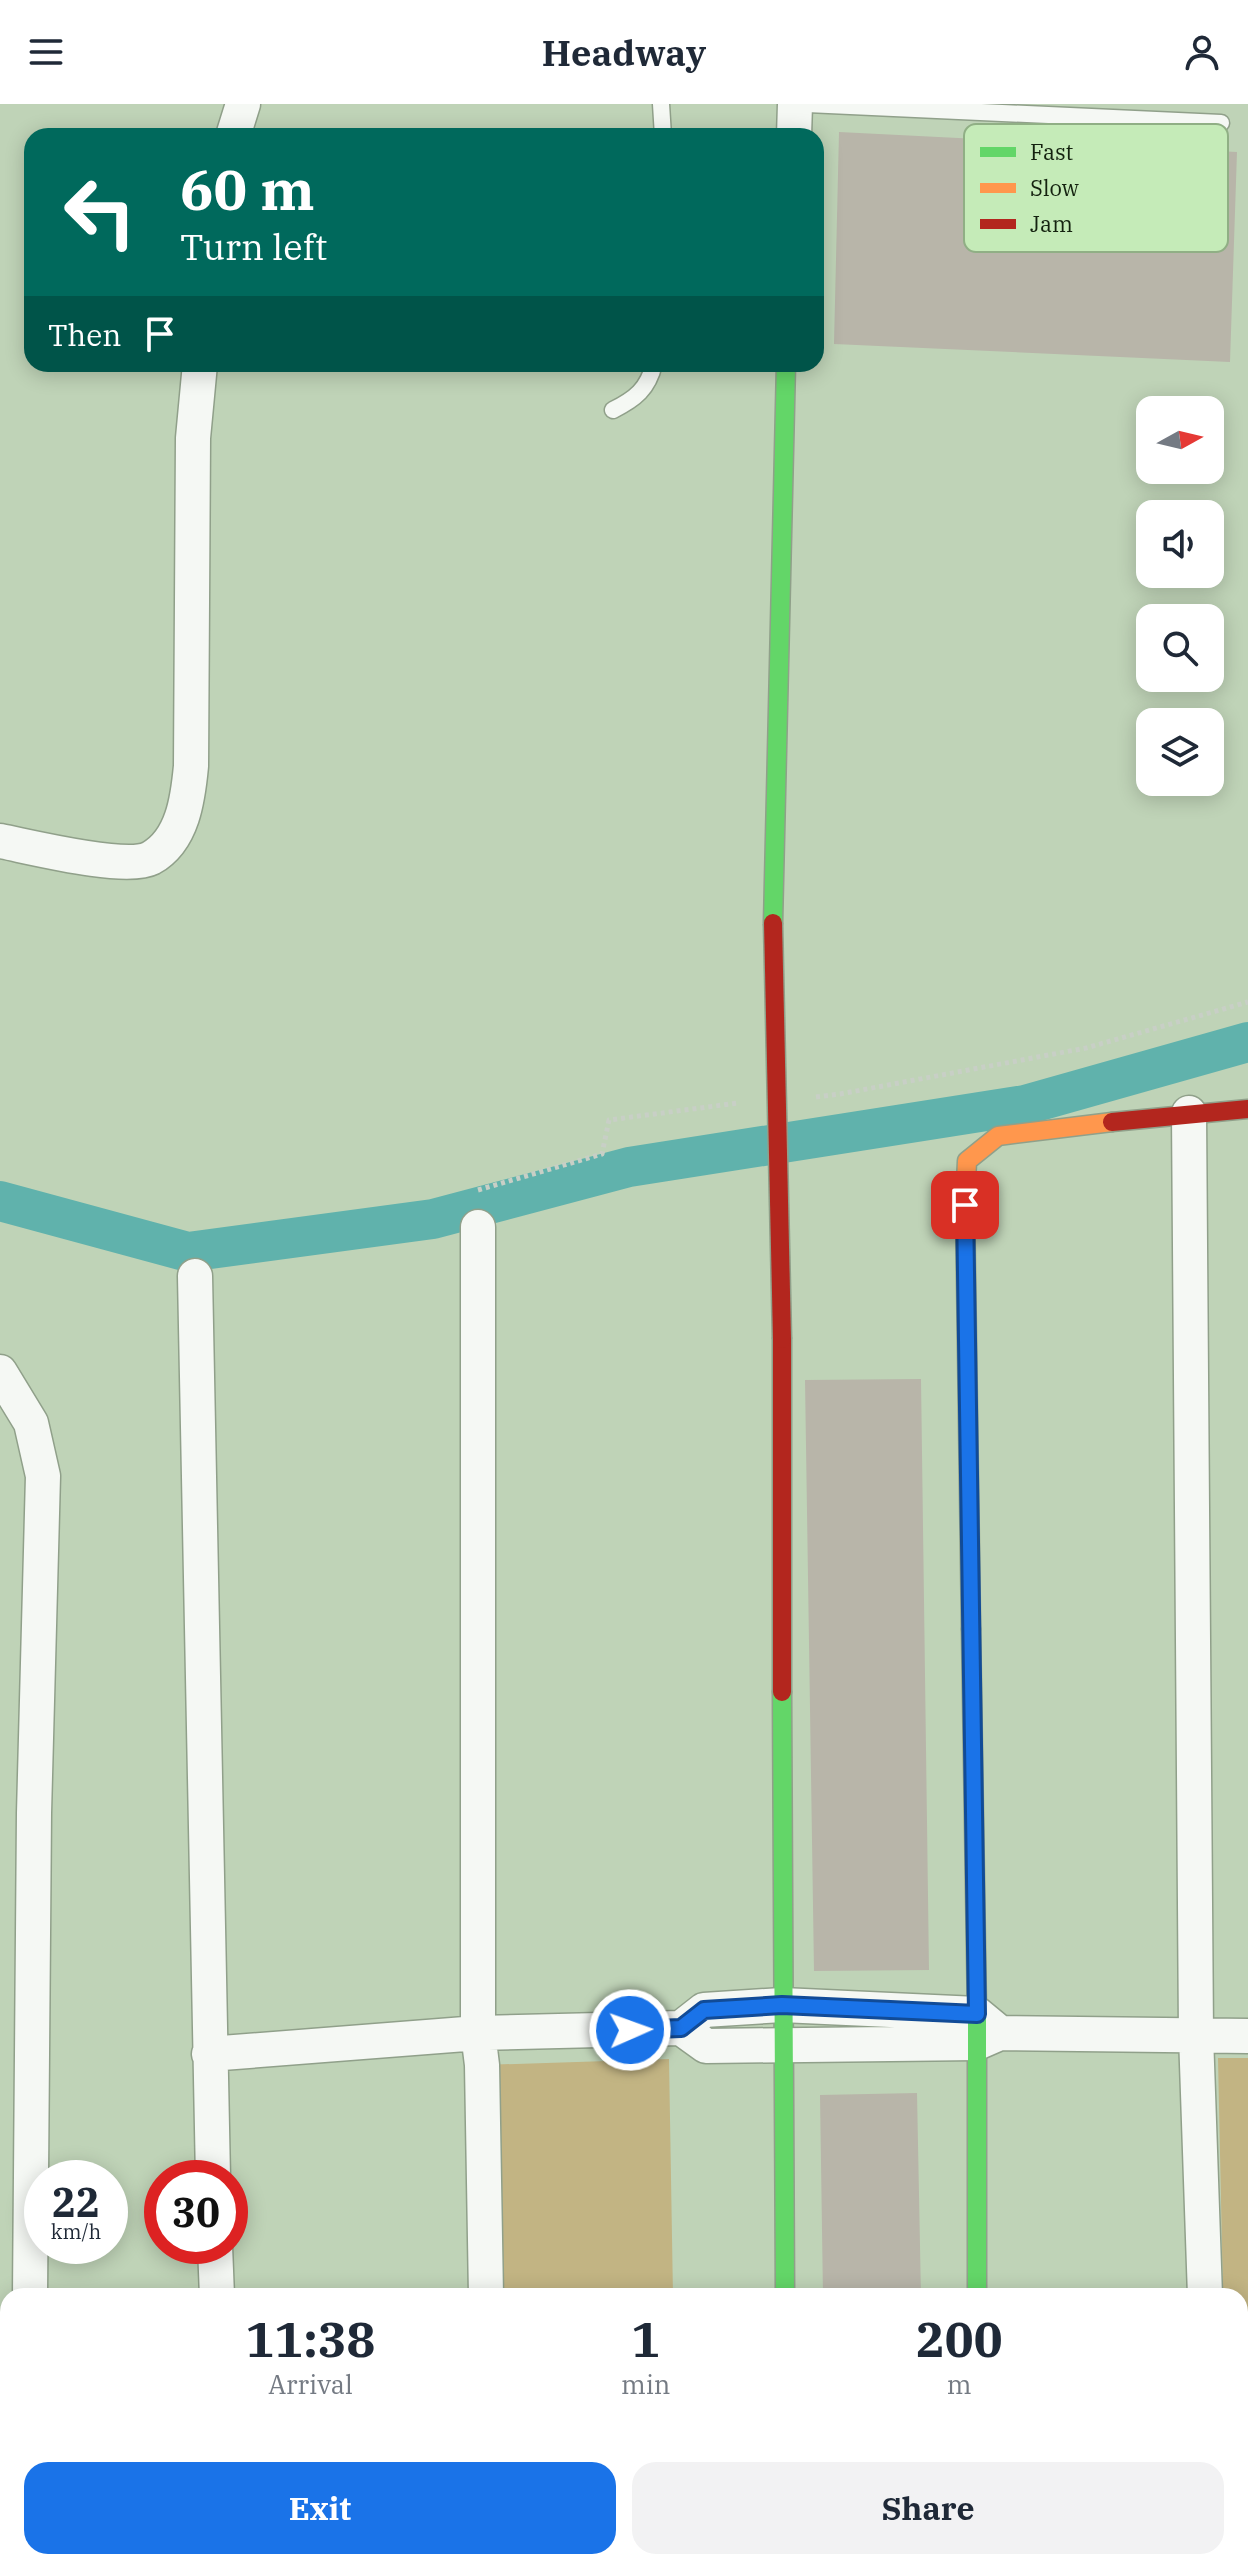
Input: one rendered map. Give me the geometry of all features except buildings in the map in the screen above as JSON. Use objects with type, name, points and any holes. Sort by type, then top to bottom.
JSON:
[{"type":"street","points":[[236,128],[243,104]]},
{"type":"street","points":[[794,128],[795,104]]},
{"type":"street","points":[[0,841],[113,862],[148,860],[164,848],[177,828],[187,801],[191,766],[193,438],[199,372]]},
{"type":"street","points":[[785,2288],[782,1339],[773,923],[786,372]]},
{"type":"street","points":[[977,2288],[985,2030],[965,1205],[967,1161],[998,1136],[1248,1109]]},
{"type":"street","points":[[1189,1113],[1196,2035],[1205,2288]]},
{"type":"street","points":[[478,1227],[478,2033],[482,2065],[486,2288]]},
{"type":"street","points":[[195,1276],[212,2160]]},
{"type":"street","points":[[0,1372],[31,1423],[43,1476],[34,1813],[30,2288]]},
{"type":"street","points":[[209,2054],[478,2033],[681,2028],[704,2010],[782,2005],[985,2030],[1248,2036]]},
{"type":"street","points":[[681,2028],[706,2046],[783,2047],[985,2030]]},
{"type":"street","points":[[216,2264],[217,2288]]},
{"type":"lane","points":[[661,104],[662,128]]},
{"type":"lane","points":[[807,104],[1221,123]]},
{"type":"lane","points":[[613,410],[636,399],[651,380],[652,372]]},
{"type":"path","points":[[810,1097],[1086,1048],[1248,1002]]},
{"type":"path","points":[[465,1193],[602,1154],[609,1120],[750,1102]]},
{"type":"shaded area","points":[[1218,2058],[1248,2058],[1248,2288],[1223,2288]]},
{"type":"shaded area","points":[[669,2059],[673,2288],[486,2288],[482,2065]]},
{"type":"waterway","points":[[0,1201],[188,1252],[433,1219],[629,1167],[1025,1105],[1248,1042]]},
{"type":"traffic: fast","points":[[773,923],[786,372]]},
{"type":"traffic: fast","points":[[971,1629],[977,2014],[977,2288]]},
{"type":"traffic: fast","points":[[782,1692],[785,2288]]},
{"type":"traffic: slow","points":[[971,1629],[967,1161],[998,1136],[1112,1122]]},
{"type":"traffic: jam","points":[[773,923],[782,1339]]},
{"type":"traffic: jam","points":[[1112,1122],[1248,1109]]},
{"type":"traffic: jam","points":[[782,1339],[782,1692]]},
{"type":"route","points":[[630,2030],[681,2028],[704,2010],[782,2005],[977,2014],[965,1205]]}]
